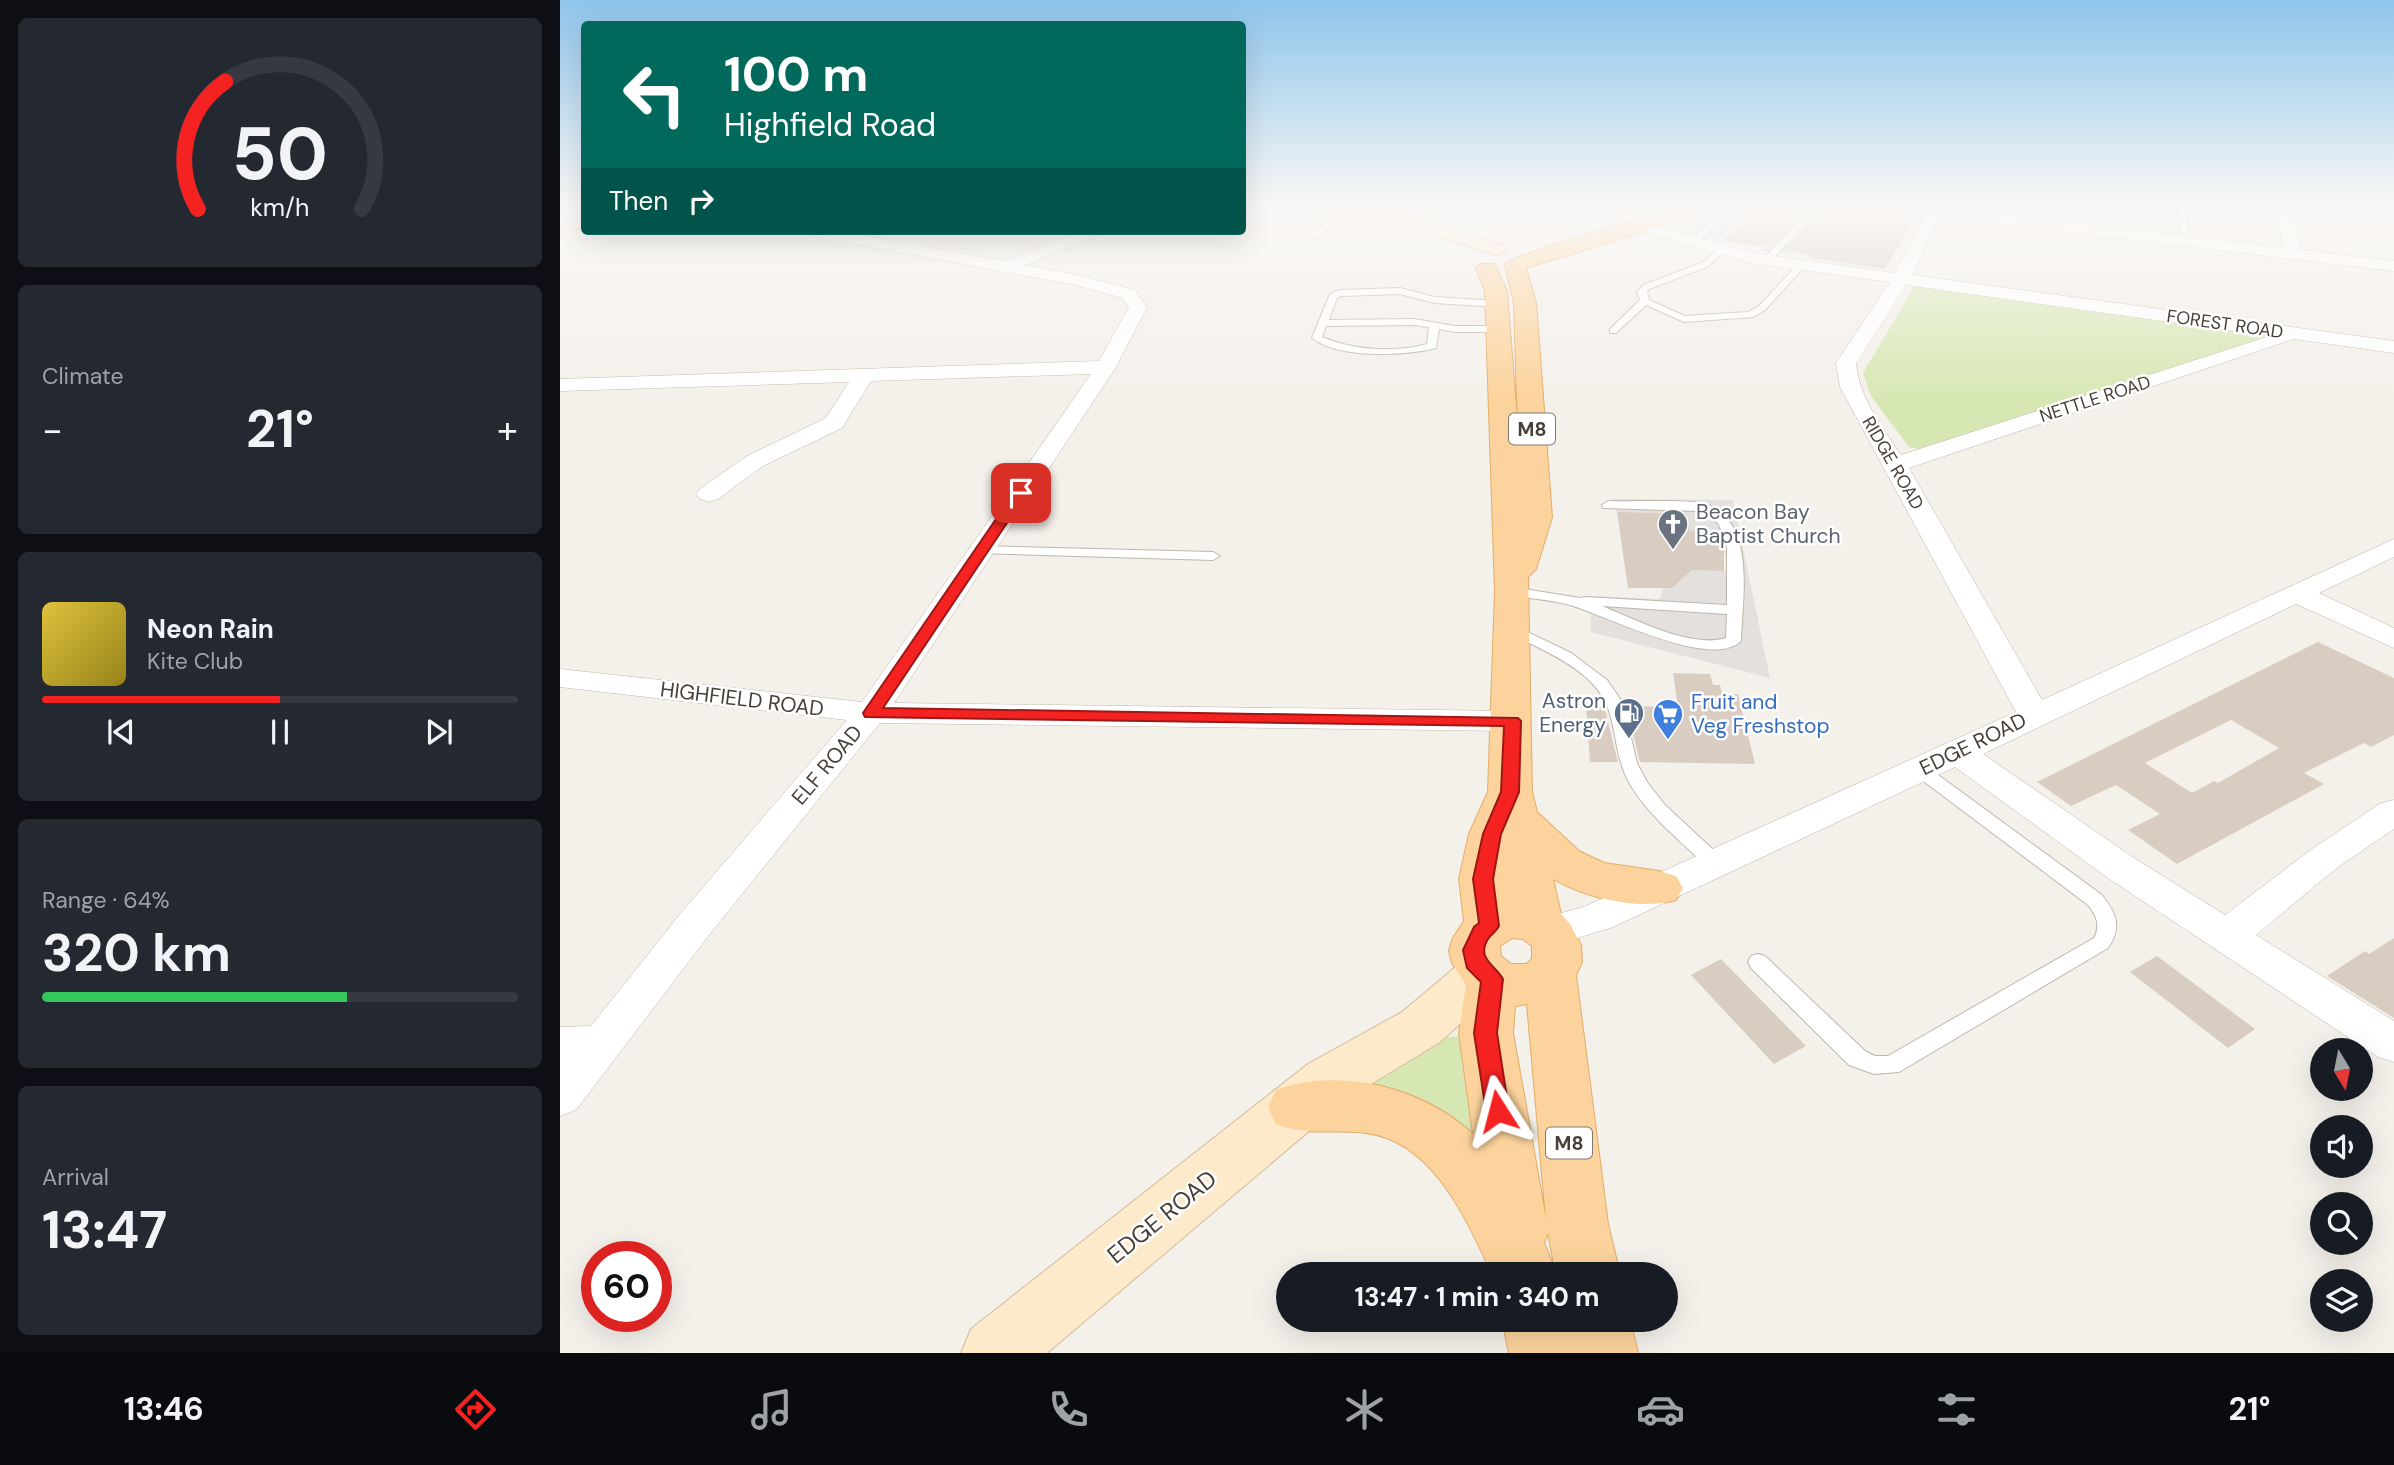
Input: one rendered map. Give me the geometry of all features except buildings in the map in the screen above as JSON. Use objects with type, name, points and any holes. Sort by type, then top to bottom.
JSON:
[{"type":"main road","name":"M8","points":[[1492,271],[1497,317],[1512,609],[1513,805],[1546,943],[1588,1257]]},
{"type":"main road","name":"M8","points":[[1500,271],[1525,303],[1536,517],[1512,609]]},
{"type":"main road","name":"M8","points":[[1513,805],[1492,834],[1483,879],[1484,957],[1486,1033],[1523,1262]]},
{"type":"main road","points":[[1513,805],[1552,855],[1580,872],[1619,884],[1659,888]]},
{"type":"main road","points":[[1484,957],[1507,985],[1523,985],[1538,981],[1546,943]]},
{"type":"main road","points":[[1312,1094],[1391,1113],[1414,1122],[1451,1152],[1484,1192],[1516,1262]]},
{"type":"main road","name":"M8","points":[[1538,1332],[1543,1353]]},
{"type":"street","name":"ELF ROAD","points":[[560,1096],[695,923],[871,713],[1106,367],[1137,310],[1134,298],[1116,290],[1026,271]]},
{"type":"street","name":"FOREST ROAD","points":[[1845,271],[2394,347]]},
{"type":"street","name":"RIDGE ROAD","points":[[1905,271],[1845,366],[1848,380],[1870,426],[1895,465],[2034,714]]},
{"type":"street","name":"NETTLE ROAD","points":[[1895,465],[2295,334]]},
{"type":"street","points":[[560,385],[1106,367]]},
{"type":"street","points":[[709,494],[755,461],[834,423],[863,377]]},
{"type":"street","name":"EDGE ROAD","points":[[1546,943],[2394,547]]},
{"type":"street","points":[[2296,593],[2394,639]]},
{"type":"street","name":"HIGHFIELD ROAD","points":[[560,678],[871,713],[1512,721]]},
{"type":"street","points":[[1956,751],[2121,868],[2394,1044]]},
{"type":"street","points":[[2227,936],[2325,859],[2394,812]]},
{"type":"street","name":"EDGE ROAD","points":[[995,1353],[1312,1094],[1421,1027],[1484,957]]},
{"type":"street","points":[[560,1045],[603,1044]]},
{"type":"lane","points":[[1686,271],[1653,282],[1642,292],[1645,301],[1672,316],[1684,319],[1750,315],[1762,308],[1796,271]]},
{"type":"lane","points":[[1324,323],[1399,291],[1497,317]]},
{"type":"lane","points":[[1434,326],[1432,346],[1422,351],[1395,352],[1320,341],[1317,338],[1333,296],[1360,307],[1414,322],[1455,329],[1497,317]]},
{"type":"lane","points":[[1613,331],[1645,301]]},
{"type":"lane","points":[[1572,601],[1661,633],[1715,647],[1733,641],[1734,544],[1728,526],[1716,513],[1690,505],[1608,505]]},
{"type":"lane","points":[[982,550],[1213,556]]},
{"type":"lane","points":[[1512,609],[1572,601],[1735,610]]},
{"type":"lane","points":[[1512,609],[1612,696],[1635,777],[1649,797],[1715,863]]},
{"type":"lane","points":[[1758,962],[1857,1058],[1874,1065],[1891,1065],[2101,943],[2108,934],[2109,923],[2106,914],[2095,900],[1920,770]]},
{"type":"green space","points":[[1919,285],[2255,332],[2265,338],[1918,449],[1909,447],[1871,396],[1863,373],[1914,287]]},
{"type":"green space","points":[[1465,1036],[1476,1125],[1466,1134],[1405,1093],[1363,1096],[1357,1088],[1446,1037]]},
{"type":"shaded area","points":[[1613,499],[1733,500],[1770,678],[1591,632],[1590,596],[1660,599],[1663,588],[1672,588],[1692,570],[1730,570],[1718,531],[1690,531],[1685,512],[1617,512]]},
{"type":"place","name":"Beacon Bay Baptist Church","points":[[1673,551]]},
{"type":"place","name":"Astron Energy","points":[[1629,740]]},
{"type":"place","name":"Fruit and Veg Freshstop","points":[[1668,741]]},
{"type":"route","points":[[1021,493],[871,713],[1512,721],[1510,792],[1492,834],[1483,879],[1489,926],[1481,932],[1473,950],[1475,962],[1483,973],[1492,979],[1486,1033],[1498,1111]]}]
